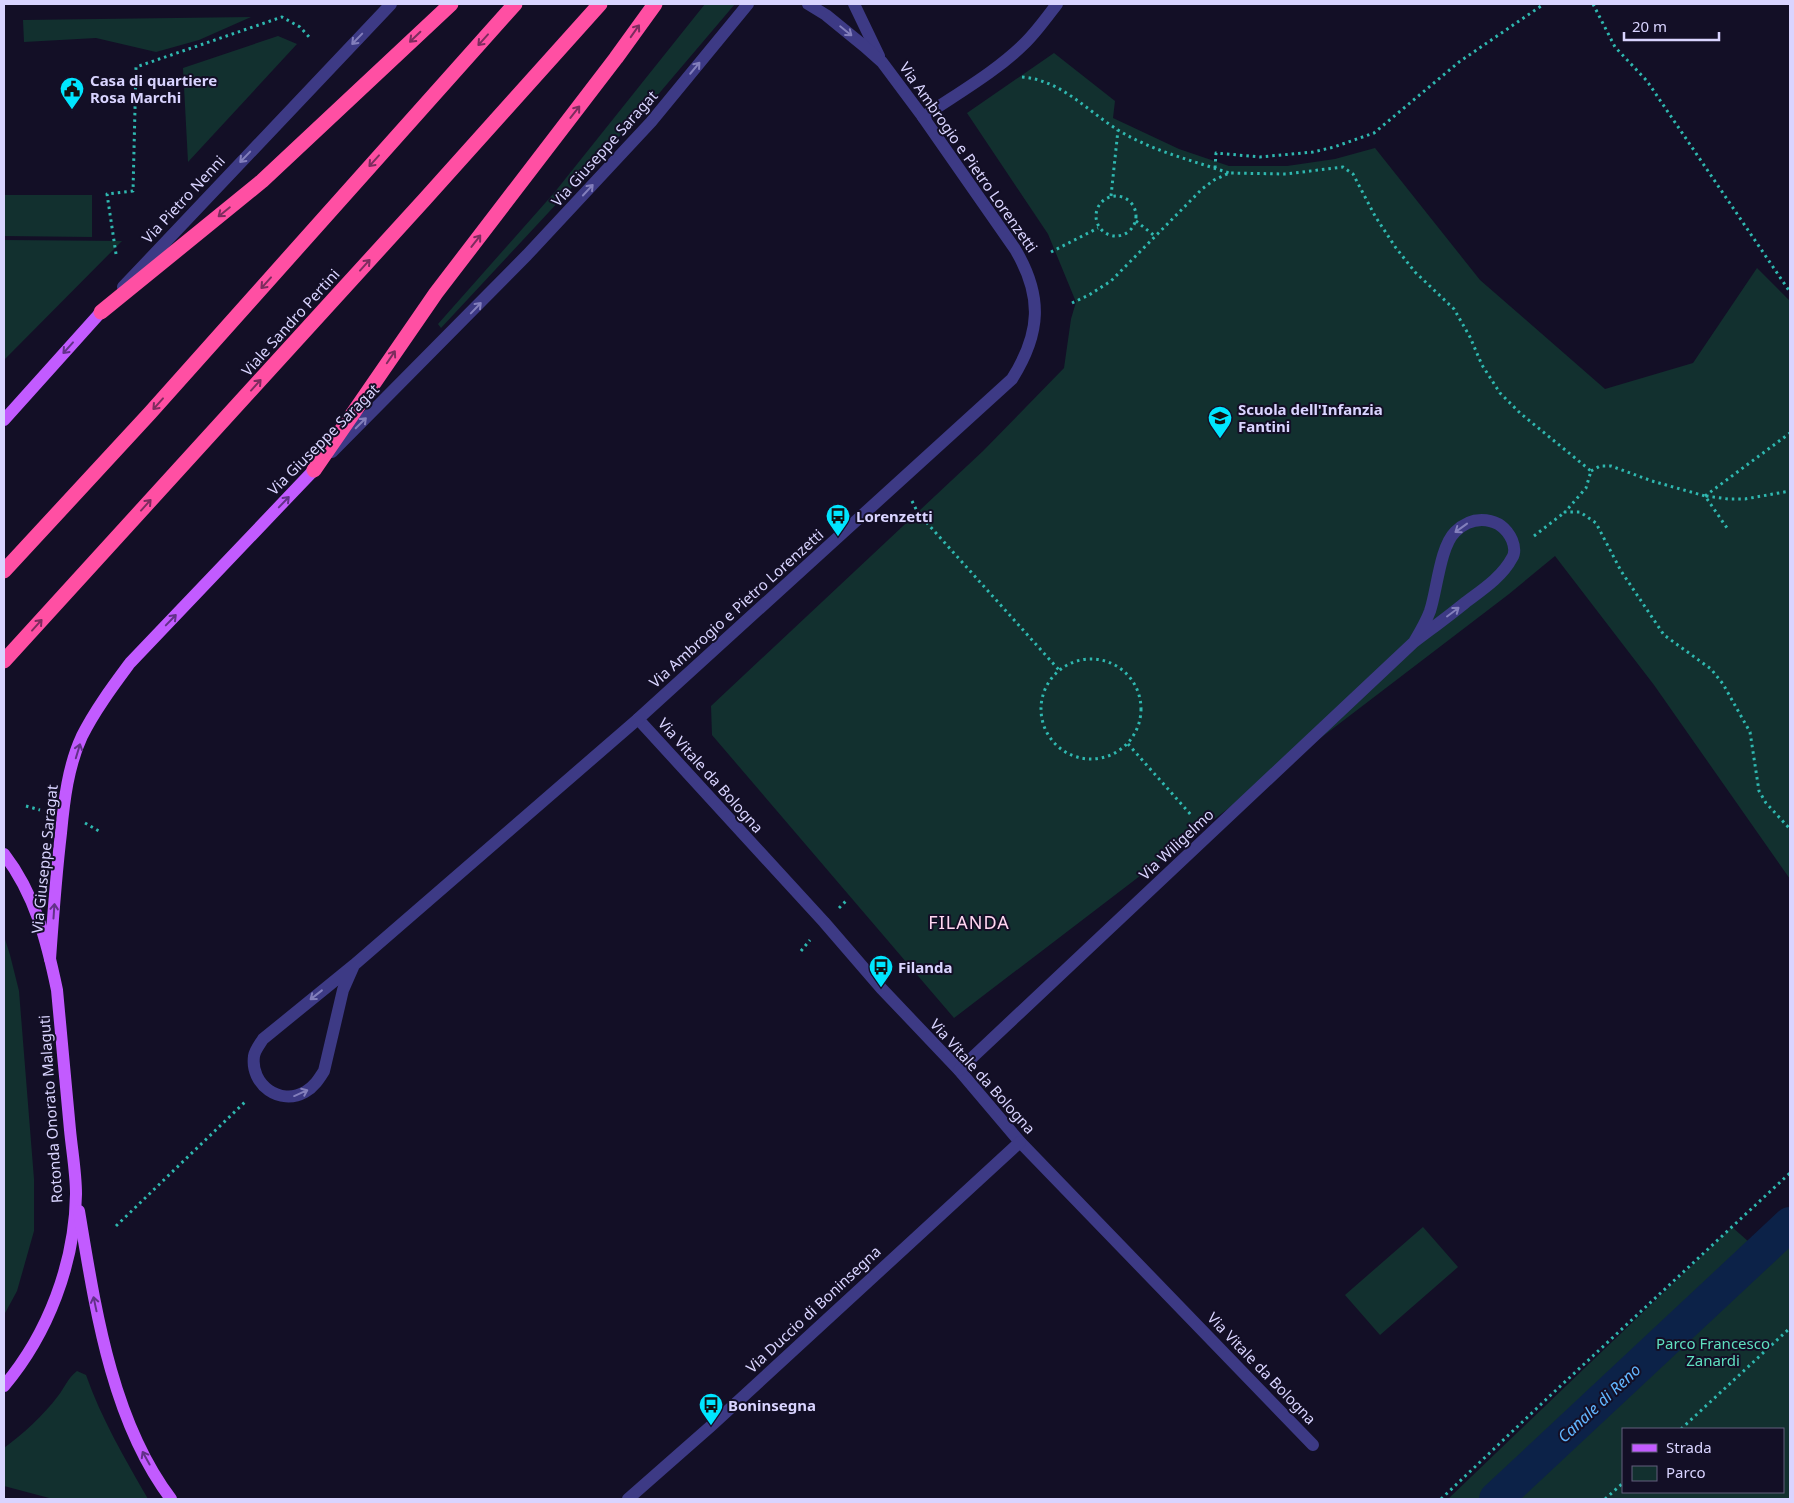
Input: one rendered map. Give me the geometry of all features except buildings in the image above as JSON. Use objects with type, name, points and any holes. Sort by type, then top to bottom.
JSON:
[{"type":"highway","points":[[101,312],[262,181],[451,4]]},
{"type":"highway","points":[[4,571],[150,413],[515,4]]},
{"type":"highway","name":"Viale Sandro Pertini","points":[[4,661],[600,4]]},
{"type":"highway","points":[[314,470],[436,293],[616,58],[655,4]]},
{"type":"main road","name":"Via Pietro Nenni","points":[[4,420],[101,312]]},
{"type":"main road","name":"Via Giuseppe Saragat","points":[[50,959],[55,882],[67,784],[82,737],[105,696],[130,663],[314,470]]},
{"type":"main road","name":"Rotonda Onorato Malaguti","points":[[4,854],[26,888],[38,916],[57,990],[76,1194],[66,1267],[53,1304],[34,1345],[4,1386]]},
{"type":"main road","points":[[76,1194],[100,1330],[119,1395],[143,1452],[171,1499]]},
{"type":"street","name":"Via Pietro Nenni","points":[[101,312],[156,250],[391,4]]},
{"type":"street","name":"Via Giuseppe Saragat","points":[[314,470],[473,311],[651,122],[748,4]]},
{"type":"street","name":"Via Ambrogio e Pietro Lorenzetti","points":[[354,965],[343,990],[324,1071],[317,1082],[306,1092],[291,1097],[273,1095],[262,1085],[255,1074],[254,1055],[263,1038],[354,965],[638,719],[1012,379],[1023,362],[1034,326],[1036,305],[1033,285],[1016,250],[882,62],[826,15],[808,4]]},
{"type":"street","points":[[854,4],[882,62]]},
{"type":"street","points":[[923,117],[1009,57],[1026,42],[1057,4]]},
{"type":"street","name":"Via Wiligelmo","points":[[959,1070],[1414,642],[1492,582],[1514,556],[1514,545],[1509,533],[1497,522],[1482,519],[1470,522],[1455,532],[1442,558],[1430,612],[1414,642]]},
{"type":"street","name":"Via Vitale da Bologna","points":[[638,719],[824,922],[881,988],[959,1070],[1020,1142],[1313,1445]]},
{"type":"street","name":"Via Duccio di Boninsegna","points":[[628,1499],[711,1426],[1020,1142]]},
{"type":"path","points":[[1215,168],[1216,153],[1260,157],[1313,152],[1374,133],[1459,62],[1544,4]]},
{"type":"path","points":[[1593,4],[1615,48],[1647,81],[1790,292]]},
{"type":"path","points":[[116,254],[107,194],[133,191],[136,67],[282,17],[300,27],[311,38]]},
{"type":"path","points":[[1015,76],[1046,81],[1086,105],[1118,130],[1167,154],[1229,173],[1286,174],[1343,167],[1353,174],[1375,216],[1396,248],[1416,272],[1454,309],[1470,337],[1482,365],[1500,393],[1520,412],[1592,471]]},
{"type":"path","points":[[1111,196],[1118,130]]},
{"type":"path","points":[[1072,303],[1090,296],[1111,281],[1202,189],[1214,180],[1229,173]]},
{"type":"path","points":[[1136,221],[1128,232],[1116,237],[1109,236],[1098,228],[1096,222],[1097,209],[1105,199],[1111,196],[1125,198],[1134,208],[1136,221],[1156,236]]},
{"type":"path","points":[[1051,252],[1098,228]]},
{"type":"path","points":[[1705,496],[1790,433]]},
{"type":"path","points":[[1530,538],[1565,512],[1586,488],[1592,471],[1600,466],[1612,466],[1652,481],[1705,496],[1745,499],[1790,491]]},
{"type":"path","points":[[901,480],[918,513],[1059,670]]},
{"type":"path","points":[[1705,496],[1727,528]]},
{"type":"path","points":[[1565,512],[1580,512],[1596,523],[1621,571],[1664,636],[1711,669],[1723,684],[1750,732],[1759,791],[1766,803],[1790,829]]},
{"type":"path","points":[[1090,658],[1107,660],[1122,669],[1134,681],[1140,696],[1142,713],[1138,730],[1128,744],[1115,754],[1100,759],[1083,759],[1068,754],[1054,744],[1045,730],[1041,714],[1042,698],[1048,682],[1059,670],[1074,662],[1090,658]]},
{"type":"path","points":[[1128,744],[1192,816]]},
{"type":"path","points":[[116,1226],[262,1085]]},
{"type":"path","points":[[1441,1499],[1790,1173]]},
{"type":"path","points":[[1682,1428],[1790,1328]]},
{"type":"path","points":[[1605,1499],[1622,1484]]},
{"type":"green space","points":[[705,4],[735,4],[656,97],[441,328],[438,324],[554,193]]},
{"type":"green space","points":[[251,17],[199,40],[156,52],[96,38],[24,42],[23,20]]},
{"type":"green space","points":[[278,36],[297,44],[188,162],[183,68]]},
{"type":"green space","points":[[1054,53],[1115,101],[1113,118],[1179,149],[1229,166],[1287,166],[1335,159],[1375,148],[1480,280],[1605,389],[1693,363],[1757,268],[1790,301],[1790,879],[1654,685],[1555,556],[1509,594],[954,1018],[712,735],[711,706],[983,451],[1064,368],[1071,319],[1076,302],[1048,234],[967,113]]},
{"type":"green space","points":[[4,195],[92,195],[92,237],[4,236]]},
{"type":"green space","points":[[4,240],[122,241],[4,360]]},
{"type":"green space","points":[[4,936],[19,991],[34,1179],[34,1231],[17,1291],[4,1315]]},
{"type":"green space","points":[[1423,1227],[1458,1267],[1380,1335],[1345,1295]]},
{"type":"green space","name":"Parco Francesco Zanardi","points":[[1732,1227],[1766,1257],[1790,1237],[1790,1499],[1448,1499]]},
{"type":"green space","points":[[77,1371],[86,1375],[106,1423],[148,1499],[53,1499],[4,1486],[4,1448],[39,1418]]},
{"type":"waterway","name":"Canale di Reno","points":[[1496,1499],[1790,1224]]},
{"type":"place","name":"Casa di quartiere Rosa Marchi","points":[[72,110]]},
{"type":"place","name":"Scuola dell'Infanzia Fantini","points":[[1220,439]]},
{"type":"place","name":"Lorenzetti","points":[[838,537]]},
{"type":"place","name":"Filanda","points":[[881,988]]},
{"type":"place","name":"Boninsegna","points":[[711,1426]]},
{"type":"district","name":"FILANDA","points":[[969,922]]}]
